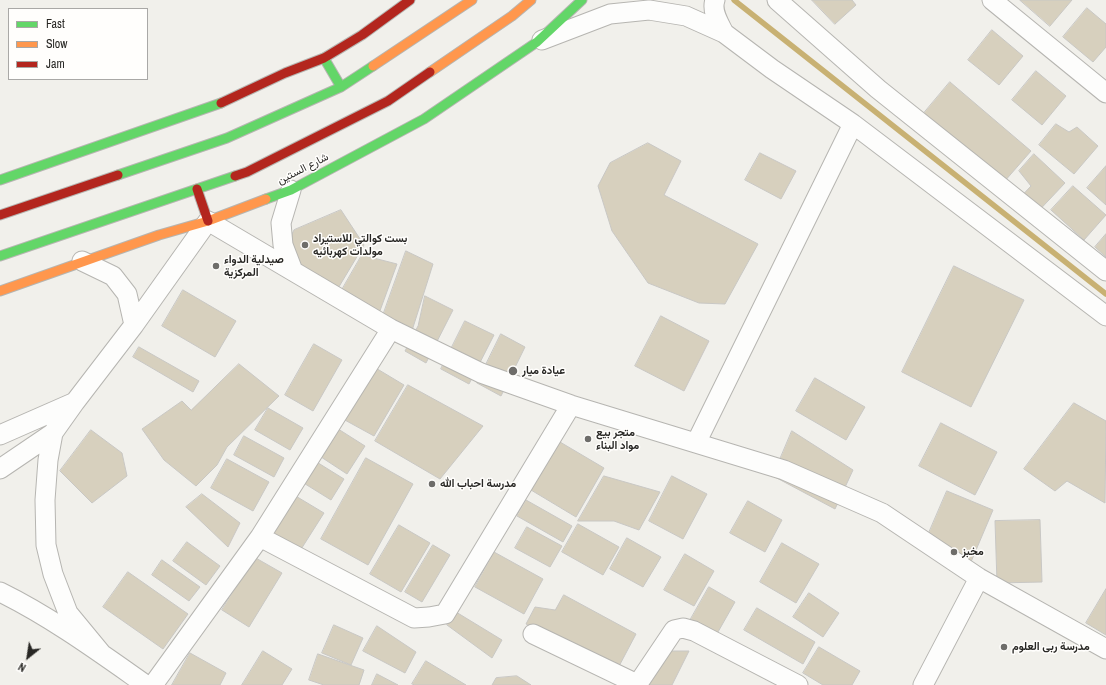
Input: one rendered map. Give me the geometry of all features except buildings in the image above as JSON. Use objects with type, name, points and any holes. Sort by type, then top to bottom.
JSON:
[{"type":"main road","points":[[0,180],[221,103],[285,73],[324,58],[362,35],[410,0]]},
{"type":"main road","points":[[0,214],[227,138],[342,87],[472,0]]},
{"type":"main road","name":"شارع الستين","points":[[0,256],[247,172],[388,101],[512,16],[531,0]]},
{"type":"main road","name":"شارع الستين","points":[[0,291],[159,235],[208,221],[291,190],[424,119],[536,42],[582,0]]},
{"type":"main road","points":[[324,58],[342,87]]},
{"type":"main road","points":[[197,189],[208,221]]},
{"type":"street","points":[[715,0],[714,4],[717,19],[724,32]]},
{"type":"street","points":[[777,0],[878,89],[1106,271]]},
{"type":"street","points":[[992,0],[1106,93]]},
{"type":"street","points":[[536,42],[610,14],[649,10],[686,16],[724,32],[772,69],[853,124],[1106,316]]},
{"type":"street","points":[[696,443],[853,124]]},
{"type":"street","points":[[291,190],[281,223],[283,245],[293,271]]},
{"type":"street","points":[[0,469],[53,433],[134,326],[208,221],[391,329],[481,373],[571,405],[784,470],[882,513],[979,578],[1106,649]]},
{"type":"street","points":[[82,261],[113,276],[128,294],[134,326]]},
{"type":"street","points":[[153,685],[260,537],[391,329]]},
{"type":"street","points":[[0,435],[75,402]]},
{"type":"street","points":[[260,537],[414,618],[445,614],[571,405]]},
{"type":"street","points":[[53,433],[48,460],[45,500],[46,545],[53,574],[68,613],[101,653]]},
{"type":"street","points":[[923,685],[979,578]]},
{"type":"street","points":[[0,592],[49,620],[101,653],[146,685]]},
{"type":"street","points":[[533,634],[637,685],[674,630],[683,628],[694,632],[798,685]]},
{"type":"waterway","points":[[734,0],[1106,294]]},
{"type":"traffic: fast","points":[[266,199],[291,190],[424,119],[537,42],[582,0]]},
{"type":"traffic: fast","points":[[324,58],[341,87]]},
{"type":"traffic: fast","points":[[118,175],[227,138],[341,87],[373,66]]},
{"type":"traffic: fast","points":[[0,180],[221,103]]},
{"type":"traffic: fast","points":[[0,256],[235,176]]},
{"type":"traffic: slow","points":[[373,66],[472,0]]},
{"type":"traffic: slow","points":[[430,72],[512,16],[531,0]]},
{"type":"traffic: slow","points":[[0,291],[159,235],[208,221],[266,199]]},
{"type":"traffic: jam","points":[[221,103],[285,73],[324,58],[362,35],[410,0]]},
{"type":"traffic: jam","points":[[235,176],[247,172],[388,101],[430,72]]},
{"type":"traffic: jam","points":[[0,215],[118,175]]},
{"type":"traffic: jam","points":[[197,189],[208,221]]},
{"type":"place","name":"بست كوالتي للاستيراد مولدات كهربائيه","points":[[305,245]]},
{"type":"place","name":"صيدلية الدواء المركزية","points":[[216,266]]},
{"type":"place","name":"عيادة ميار","points":[[513,371]]},
{"type":"place","name":"متجر بيع مواد البناء","points":[[588,439]]},
{"type":"place","name":"مدرسة احباب الله","points":[[432,484]]},
{"type":"place","name":"مخبز","points":[[954,552]]},
{"type":"place","name":"مدرسة ربى العلوم","points":[[1004,647]]}]
